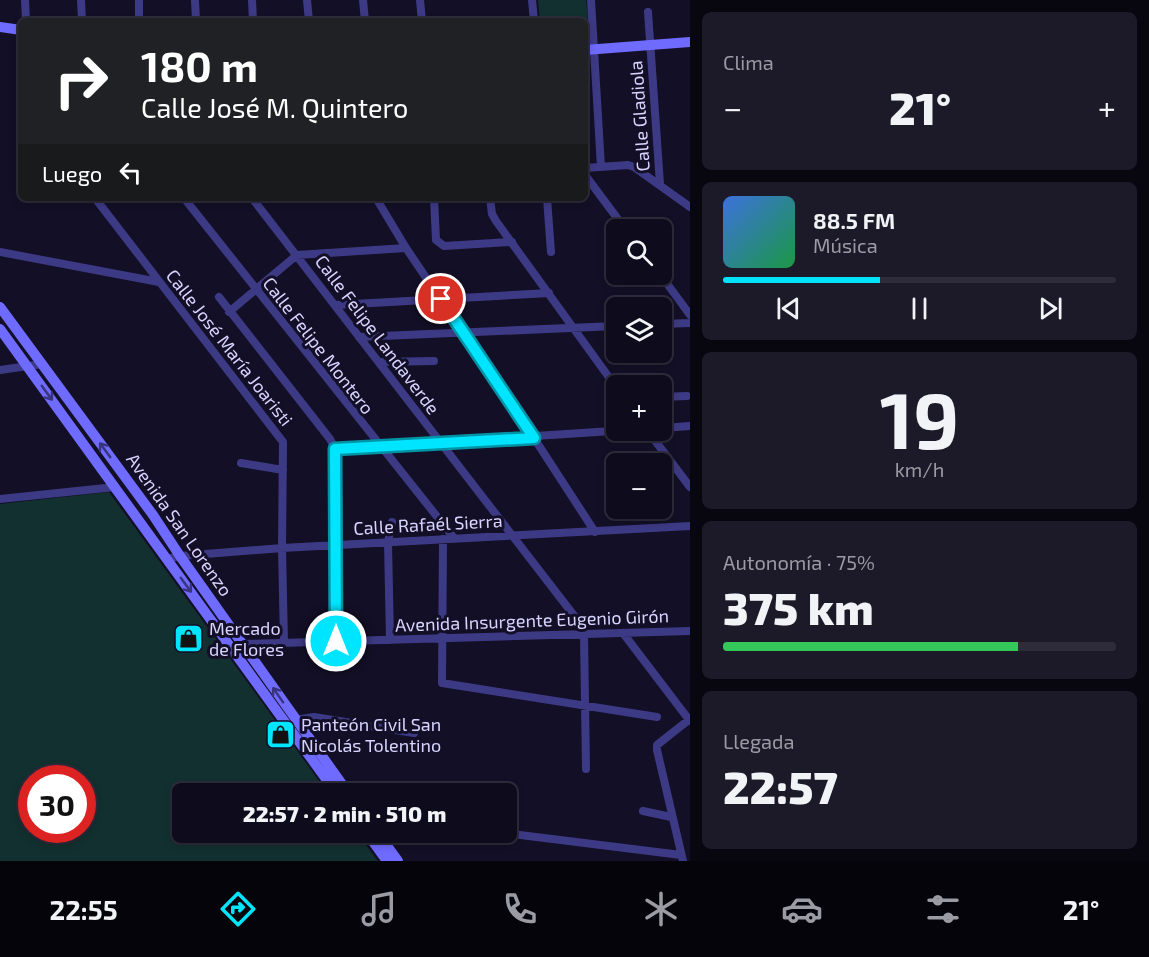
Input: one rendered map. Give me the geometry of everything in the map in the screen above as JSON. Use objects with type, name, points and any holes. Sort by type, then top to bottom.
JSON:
[{"type":"main road","points":[[0,27],[18,30]]},
{"type":"main road","points":[[589,49],[690,42]]},
{"type":"main road","name":"Avenida San Lorenzo","points":[[0,307],[153,515],[331,783]]},
{"type":"main road","points":[[3,333],[16,329]]},
{"type":"main road","name":"Avenida San Lorenzo","points":[[3,333],[167,559],[296,720],[341,783]]},
{"type":"main road","points":[[374,843],[387,861]]},
{"type":"main road","points":[[385,843],[398,861]]},
{"type":"street","points":[[25,0],[26,18]]},
{"type":"street","points":[[81,0],[82,18]]},
{"type":"street","points":[[139,0],[139,18]]},
{"type":"street","points":[[195,0],[196,18]]},
{"type":"street","points":[[252,0],[253,18]]},
{"type":"street","points":[[307,0],[309,18]]},
{"type":"street","points":[[363,0],[365,18]]},
{"type":"street","points":[[420,0],[422,18]]},
{"type":"street","points":[[532,0],[534,18]]},
{"type":"street","points":[[591,0],[589,49],[601,167]]},
{"type":"street","name":"Calle Gladiola","points":[[648,12],[660,184]]},
{"type":"street","points":[[588,168],[628,165],[634,167],[690,207]]},
{"type":"street","points":[[588,180],[618,219]]},
{"type":"street","name":"Calle José María Joaristi","points":[[97,201],[283,441],[284,643]]},
{"type":"street","name":"Calle Felipe Montero","points":[[186,201],[378,446],[454,538]]},
{"type":"street","name":"Calle Felipe Landaverde","points":[[254,201],[579,622],[584,635],[586,769]]},
{"type":"street","points":[[378,201],[406,248],[595,532]]},
{"type":"street","points":[[434,201],[436,240],[439,244],[444,246],[512,242]]},
{"type":"street","points":[[490,201],[492,214],[608,375]]},
{"type":"street","points":[[547,201],[551,252]]},
{"type":"street","points":[[229,312],[297,255],[406,248]]},
{"type":"street","points":[[0,252],[159,282]]},
{"type":"street","points":[[668,285],[690,315]]},
{"type":"street","points":[[336,305],[549,293]]},
{"type":"street","points":[[219,297],[330,438],[335,449],[336,641]]},
{"type":"street","points":[[672,324],[690,323]]},
{"type":"street","points":[[359,337],[606,326]]},
{"type":"street","points":[[379,362],[434,361]]},
{"type":"street","points":[[0,370],[42,364]]},
{"type":"street","points":[[672,397],[687,396]]},
{"type":"street","points":[[672,427],[690,426]]},
{"type":"street","points":[[335,449],[606,432]]},
{"type":"street","points":[[656,441],[690,487]]},
{"type":"street","points":[[240,464],[283,470]]},
{"type":"street","points":[[679,471],[690,471]]},
{"type":"street","points":[[0,499],[115,487]]},
{"type":"street","points":[[390,640],[388,542],[392,522]]},
{"type":"street","name":"Calle Rafaél Sierra","points":[[167,559],[282,548],[690,526]]},
{"type":"street","points":[[442,539],[442,684],[657,717]]},
{"type":"street","points":[[517,835],[682,858],[657,744],[690,720],[623,633]]},
{"type":"street","name":"Avenida Insurgente Eugenio Girón","points":[[239,648],[336,641],[689,633]]},
{"type":"street","points":[[296,720],[314,717],[414,733]]},
{"type":"street","points":[[643,811],[672,817]]},
{"type":"green space","points":[[538,0],[586,0],[588,18],[540,18]]},
{"type":"green space","points":[[109,492],[321,783],[172,783],[172,843],[364,843],[378,861],[0,861],[0,504]]},
{"type":"place","name":"Mercado de Flores","points":[[188,639]]},
{"type":"place","name":"Panteón Civil San Nicolás Tolentino","points":[[280,735]]},
{"type":"route","points":[[336,641],[335,449],[534,438],[441,299]]}]
